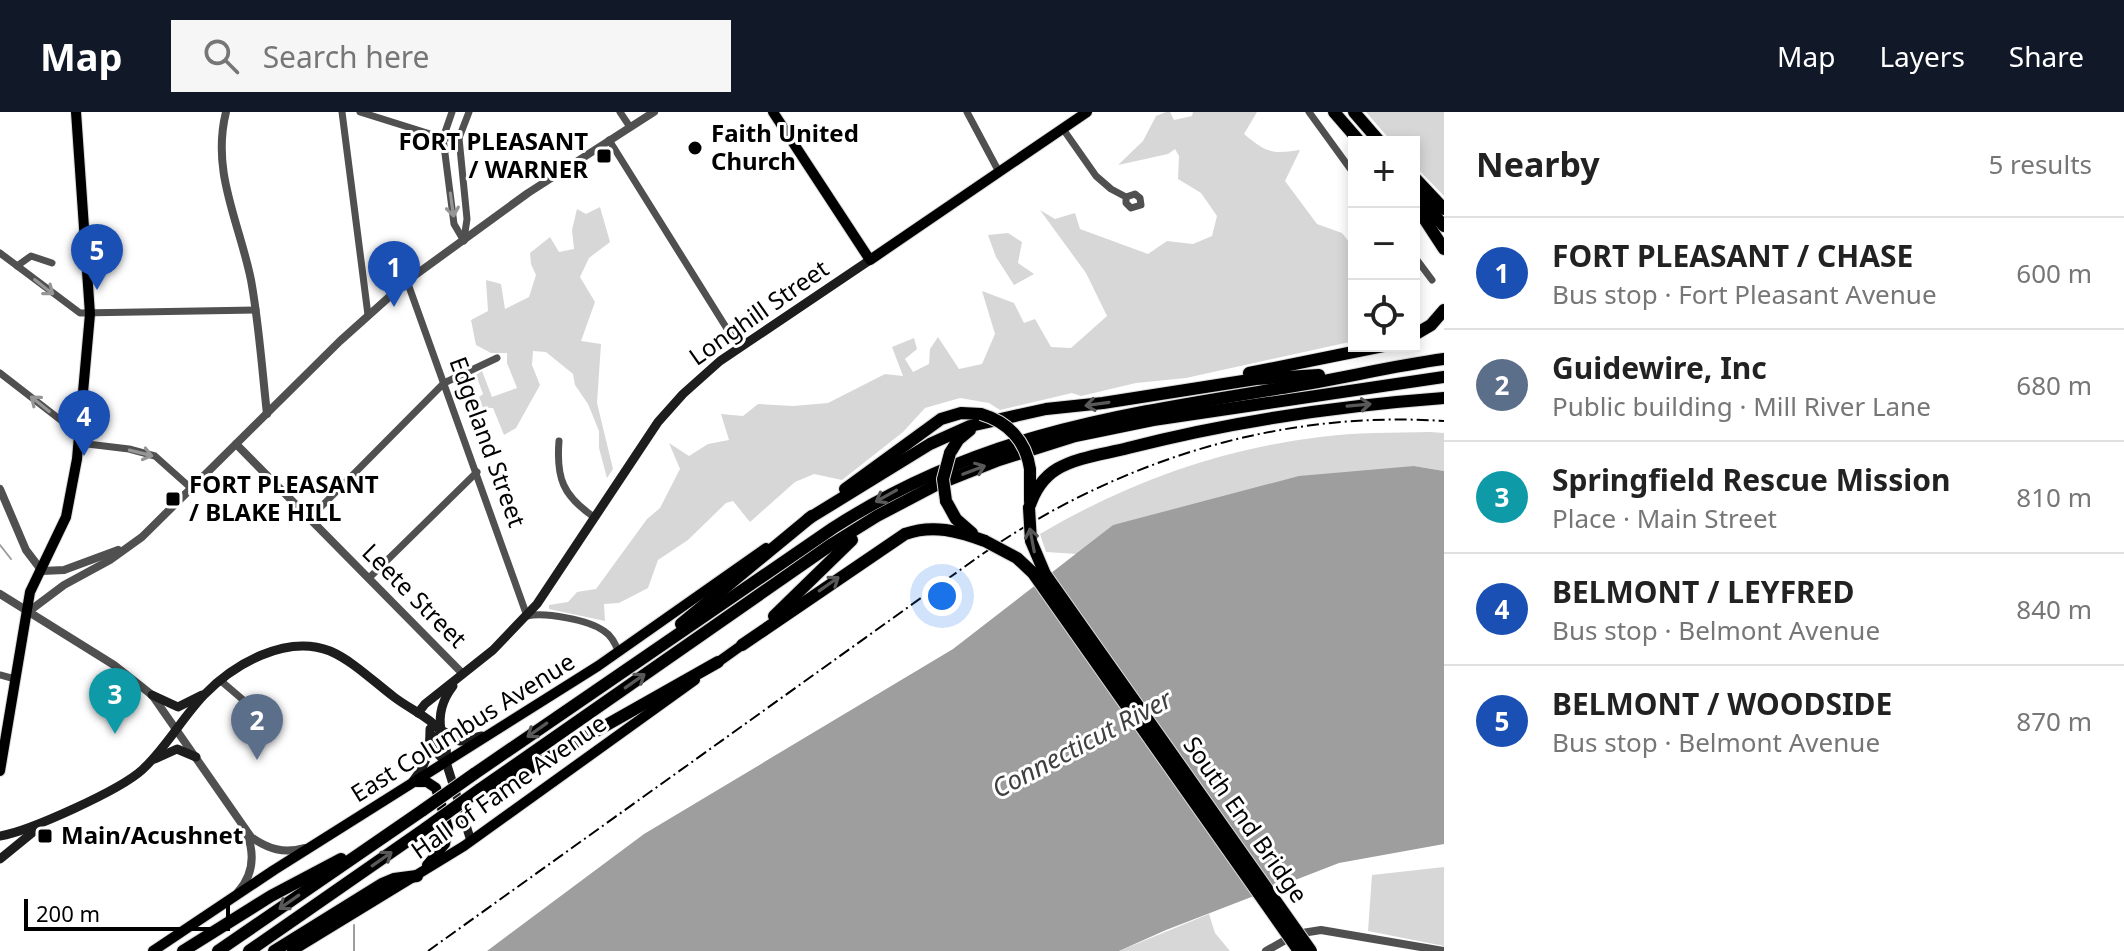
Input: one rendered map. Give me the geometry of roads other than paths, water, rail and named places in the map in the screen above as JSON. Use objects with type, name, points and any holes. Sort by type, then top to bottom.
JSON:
[{"type":"highway","points":[[1334,112],[1355,136]]},
{"type":"highway","points":[[1354,112],[1375,136]]},
{"type":"highway","points":[[1420,183],[1444,209]]},
{"type":"highway","points":[[1420,199],[1444,226]]},
{"type":"highway","points":[[1417,208],[1444,249]]},
{"type":"highway","points":[[1420,331],[1431,325],[1444,310]]},
{"type":"highway","points":[[1174,391],[1352,352]]},
{"type":"highway","points":[[218,951],[844,521],[902,488],[963,460],[1039,434],[1118,415],[1444,359]]},
{"type":"highway","points":[[600,687],[759,562],[790,533],[936,421],[956,413],[984,418],[1092,405],[1264,378],[1374,373]]},
{"type":"highway","points":[[249,951],[832,544],[924,490],[1012,456],[1101,430],[1444,377]]},
{"type":"highway","points":[[1029,508],[1041,483],[1059,468],[1339,394]]},
{"type":"highway","points":[[1172,437],[1319,409],[1444,398]]},
{"type":"highway","points":[[983,540],[960,523],[946,501],[943,479],[950,453],[962,436],[984,418]]},
{"type":"highway","name":"South End Bridge","points":[[984,418],[1003,423],[1025,450],[1030,469],[1031,541],[1041,568],[1311,951]]},
{"type":"highway","points":[[742,645],[843,547],[924,490]]},
{"type":"highway","points":[[742,645],[905,534],[924,529],[942,529],[983,540]]},
{"type":"highway","name":"South End Bridge","points":[[983,540],[1017,558],[1033,573],[1299,951]]},
{"type":"highway","points":[[480,792],[718,662]]},
{"type":"highway","points":[[183,951],[296,882],[379,840]]},
{"type":"highway","points":[[274,951],[376,887],[394,879],[417,876]]},
{"type":"main road","points":[[0,771],[28,612],[66,517],[80,439],[90,314],[76,112]]},
{"type":"main road","points":[[773,112],[870,260]]},
{"type":"main road","name":"Longhill Street","points":[[418,713],[426,703],[493,650],[527,616],[675,401],[739,348],[1085,113]]},
{"type":"main road","name":"East Columbus Avenue","points":[[153,951],[619,652],[790,533]]},
{"type":"main road","name":"Hall of Fame Avenue","points":[[292,951],[471,841],[742,645]]},
{"type":"main road","points":[[149,763],[206,694],[221,681],[273,650],[293,646],[316,647],[333,652],[432,721],[448,749],[446,762],[471,841]]},
{"type":"main road","points":[[411,784],[427,762],[442,704],[463,674]]},
{"type":"main road","points":[[152,695],[178,707],[206,694]]},
{"type":"main road","points":[[435,730],[466,742],[497,730]]},
{"type":"main road","points":[[0,836],[54,817],[125,782],[174,749],[196,757]]},
{"type":"main road","points":[[411,784],[424,781],[436,788],[448,828],[445,844],[417,876]]},
{"type":"main road","points":[[0,859],[54,817]]},
{"type":"street","points":[[226,112],[221,136],[221,167],[244,249],[256,310],[267,414]]},
{"type":"street","points":[[342,112],[368,315]]},
{"type":"street","points":[[360,112],[443,138],[459,138]]},
{"type":"street","points":[[452,112],[443,138],[454,224],[464,241]]},
{"type":"street","points":[[464,241],[467,219],[459,138],[469,112]]},
{"type":"street","points":[[620,112],[630,127]]},
{"type":"street","points":[[967,112],[999,172]]},
{"type":"street","points":[[1309,112],[1348,166]]},
{"type":"street","points":[[28,612],[64,585],[110,560],[151,529],[368,315],[407,281],[528,193],[647,114]]},
{"type":"street","points":[[1063,129],[1096,176],[1126,197]]},
{"type":"street","points":[[609,140],[739,348]]},
{"type":"street","points":[[0,253],[76,312],[256,310]]},
{"type":"street","points":[[17,266],[31,256],[52,263]]},
{"type":"street","points":[[1420,264],[1432,280]]},
{"type":"street","name":"Edgeland Street","points":[[407,281],[527,616]]},
{"type":"street","points":[[309,519],[444,383],[497,358]]},
{"type":"street","points":[[0,373],[80,439],[155,456],[192,489]]},
{"type":"street","points":[[559,441],[560,468],[566,492],[594,517]]},
{"type":"street","name":"Leete Street","points":[[236,444],[463,674]]},
{"type":"street","points":[[369,578],[477,472]]},
{"type":"street","points":[[0,489],[26,550],[42,571],[64,570],[127,547]]},
{"type":"street","points":[[0,594],[114,665],[152,695],[243,826],[261,844],[280,851],[298,850],[316,844]]},
{"type":"street","points":[[527,616],[540,614],[593,625],[610,636],[619,652]]},
{"type":"street","points":[[0,675],[15,679]]},
{"type":"street","points":[[221,681],[262,716]]},
{"type":"street","points":[[232,898],[251,869],[251,845],[243,826]]},
{"type":"street","points":[[1266,951],[1296,934],[1321,930],[1444,951]]},
{"type":"water","name":"Connecticut River","points":[[1414,466],[1444,471],[1444,844],[1339,863],[1119,951],[487,951],[644,834],[953,649],[1113,525],[1299,476]]},
{"type":"waterway","points":[[0,545],[11,559]]},
{"type":"waterway","points":[[354,925],[354,951]]},
{"type":"railway","points":[[428,951],[981,555],[1087,493],[1143,468],[1260,434],[1321,424],[1382,420],[1444,421]]},
{"type":"place","name":"Faith United Church","points":[[695,148]]},
{"type":"place","name":"FORT PLEASANT / WARNER","points":[[604,156]]},
{"type":"place","name":"BELMONT / WOODSIDE","points":[[97,290]]},
{"type":"place","name":"FORT PLEASANT / CHASE","points":[[394,307]]},
{"type":"place","name":"BELMONT / LEYFRED","points":[[84,456]]},
{"type":"place","name":"FORT PLEASANT / BLAKE HILL","points":[[173,499]]},
{"type":"place","name":"Springfield Rescue Mission","points":[[115,734]]},
{"type":"place","name":"Guidewire, Inc","points":[[257,760]]},
{"type":"place","name":"Main/Acushnet","points":[[45,836]]}]
